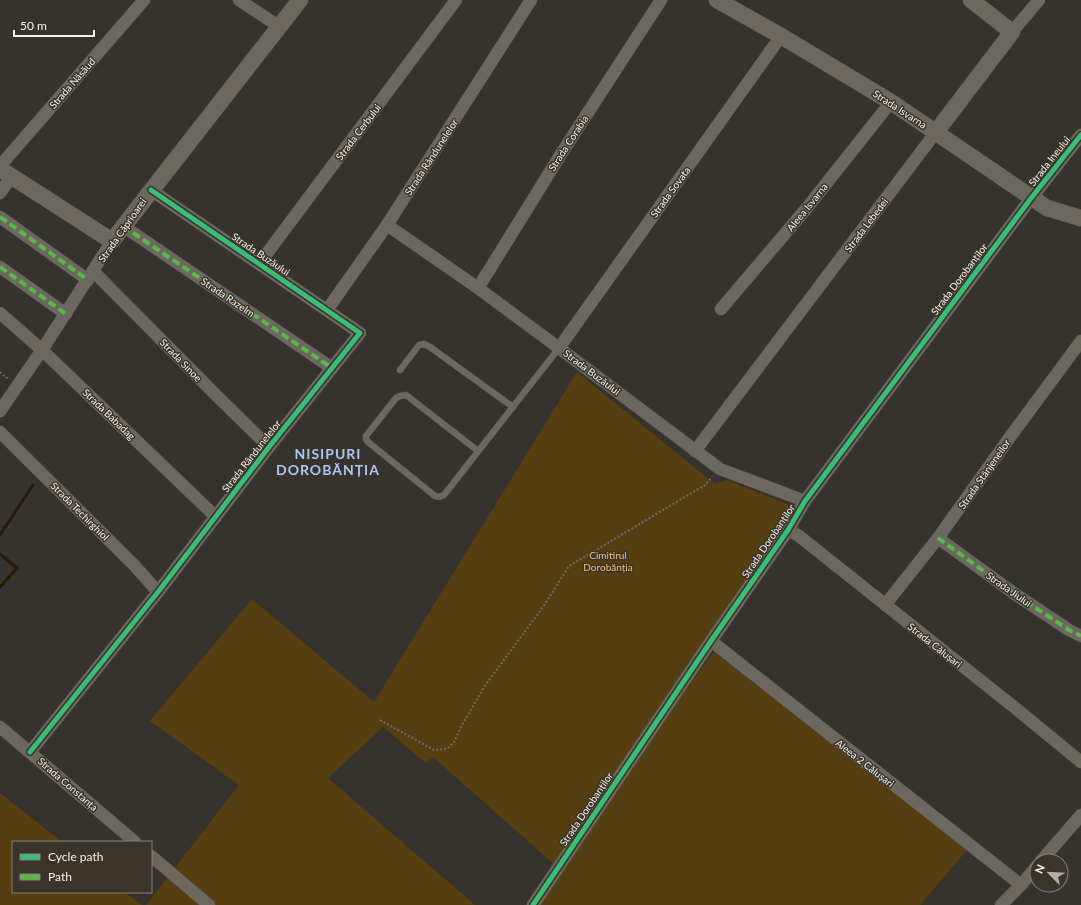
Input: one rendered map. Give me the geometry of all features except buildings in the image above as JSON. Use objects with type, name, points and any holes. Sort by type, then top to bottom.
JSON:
[{"type":"street","name":"Strada Năsăud","points":[[0,193],[4,170],[144,0]]},
{"type":"street","points":[[239,0],[280,27]]},
{"type":"street","name":"Strada Căprioarei","points":[[0,411],[66,314],[112,240],[300,0]]},
{"type":"street","name":"Strada Cerbului","points":[[259,264],[456,0]]},
{"type":"street","name":"Strada Rândunelelor","points":[[327,310],[388,225],[531,0]]},
{"type":"street","name":"Strada Corabia","points":[[478,288],[561,154],[661,0]]},
{"type":"street","name":"Strada Isvarna","points":[[718,0],[782,36],[891,102],[1047,208],[1081,218]]},
{"type":"street","points":[[971,0],[1012,32]]},
{"type":"street","name":"Strada Lebedei","points":[[695,451],[1012,32],[1039,0]]},
{"type":"street","name":"Strada Sovata","points":[[559,348],[782,36]]},
{"type":"street","name":"Aleea Isvarna","points":[[721,309],[806,209],[891,102]]},
{"type":"street","name":"Strada Ineului","points":[[1032,197],[1081,135]]},
{"type":"street","points":[[4,170],[112,240]]},
{"type":"street","name":"Strada Buzăului","points":[[151,190],[360,333]]},
{"type":"street","name":"Strada Dorobanților","points":[[533,905],[710,641],[788,530],[805,501],[1032,197]]},
{"type":"street","name":"Strada Sinoe","points":[[0,217],[91,275],[270,447]]},
{"type":"street","name":"Strada Buzăului","points":[[388,225],[478,288],[720,469],[805,501]]},
{"type":"street","name":"Strada Razelm","points":[[123,226],[332,368]]},
{"type":"street","points":[[0,267],[66,314]]},
{"type":"street","name":"Strada Babadag","points":[[0,313],[42,350],[216,517]]},
{"type":"street","name":"Strada Rândunelelor","points":[[30,752],[158,592],[360,333]]},
{"type":"street","name":"Strada Stânjeneilor","points":[[885,606],[938,538],[1081,341]]},
{"type":"street","name":"Strada Techirghiol","points":[[0,432],[134,565],[158,592]]},
{"type":"street","name":"Strada Călușari","points":[[788,530],[799,536],[1081,762]]},
{"type":"street","name":"Strada Jiului","points":[[938,538],[1015,594],[1069,630],[1081,636]]},
{"type":"street","name":"Aleea 2 Călușari","points":[[710,641],[1021,885]]},
{"type":"street","name":"Strada Constanța","points":[[0,727],[134,841]]},
{"type":"street","points":[[1048,853],[1081,815]]},
{"type":"street","points":[[152,857],[209,905]]},
{"type":"street","points":[[1001,905],[1029,876]]},
{"type":"lane","points":[[400,370],[419,346],[424,344],[513,407]]},
{"type":"lane","points":[[478,451],[406,395],[396,398],[366,436],[368,442],[435,496],[439,497],[444,494],[513,407],[559,348]]},
{"type":"path","points":[[380,720],[434,750],[447,749],[454,742],[484,687],[543,607],[569,566],[705,485],[720,469]]},
{"type":"green space","name":"Cimitirul Dorobănția","points":[[577,372],[715,484],[726,480],[795,507],[562,855],[714,652],[967,850],[920,905],[527,905],[555,865],[433,757],[426,763],[383,727],[328,778],[475,905],[146,905],[239,785],[150,721],[252,599],[374,702]]},
{"type":"green space","points":[[0,793],[61,841],[12,841],[12,893],[126,893],[142,905],[0,905]]},
{"type":"waterway","points":[[0,535],[33,485]]},
{"type":"waterway","points":[[0,554],[17,568],[0,587]]},
{"type":"marked path","points":[[0,217],[88,280]]},
{"type":"marked path","points":[[123,226],[332,368]]},
{"type":"marked path","points":[[0,267],[66,314]]},
{"type":"marked path","points":[[938,538],[1015,594],[1069,630],[1081,636]]},
{"type":"cycle path","points":[[533,905],[711,641],[788,530],[805,501],[1032,197],[1081,135]]},
{"type":"cycle path","points":[[30,752],[158,592],[269,447],[360,333],[151,190]]},
{"type":"district","name":"NISIPURI DOROBĂNȚIA","points":[[328,462]]}]
